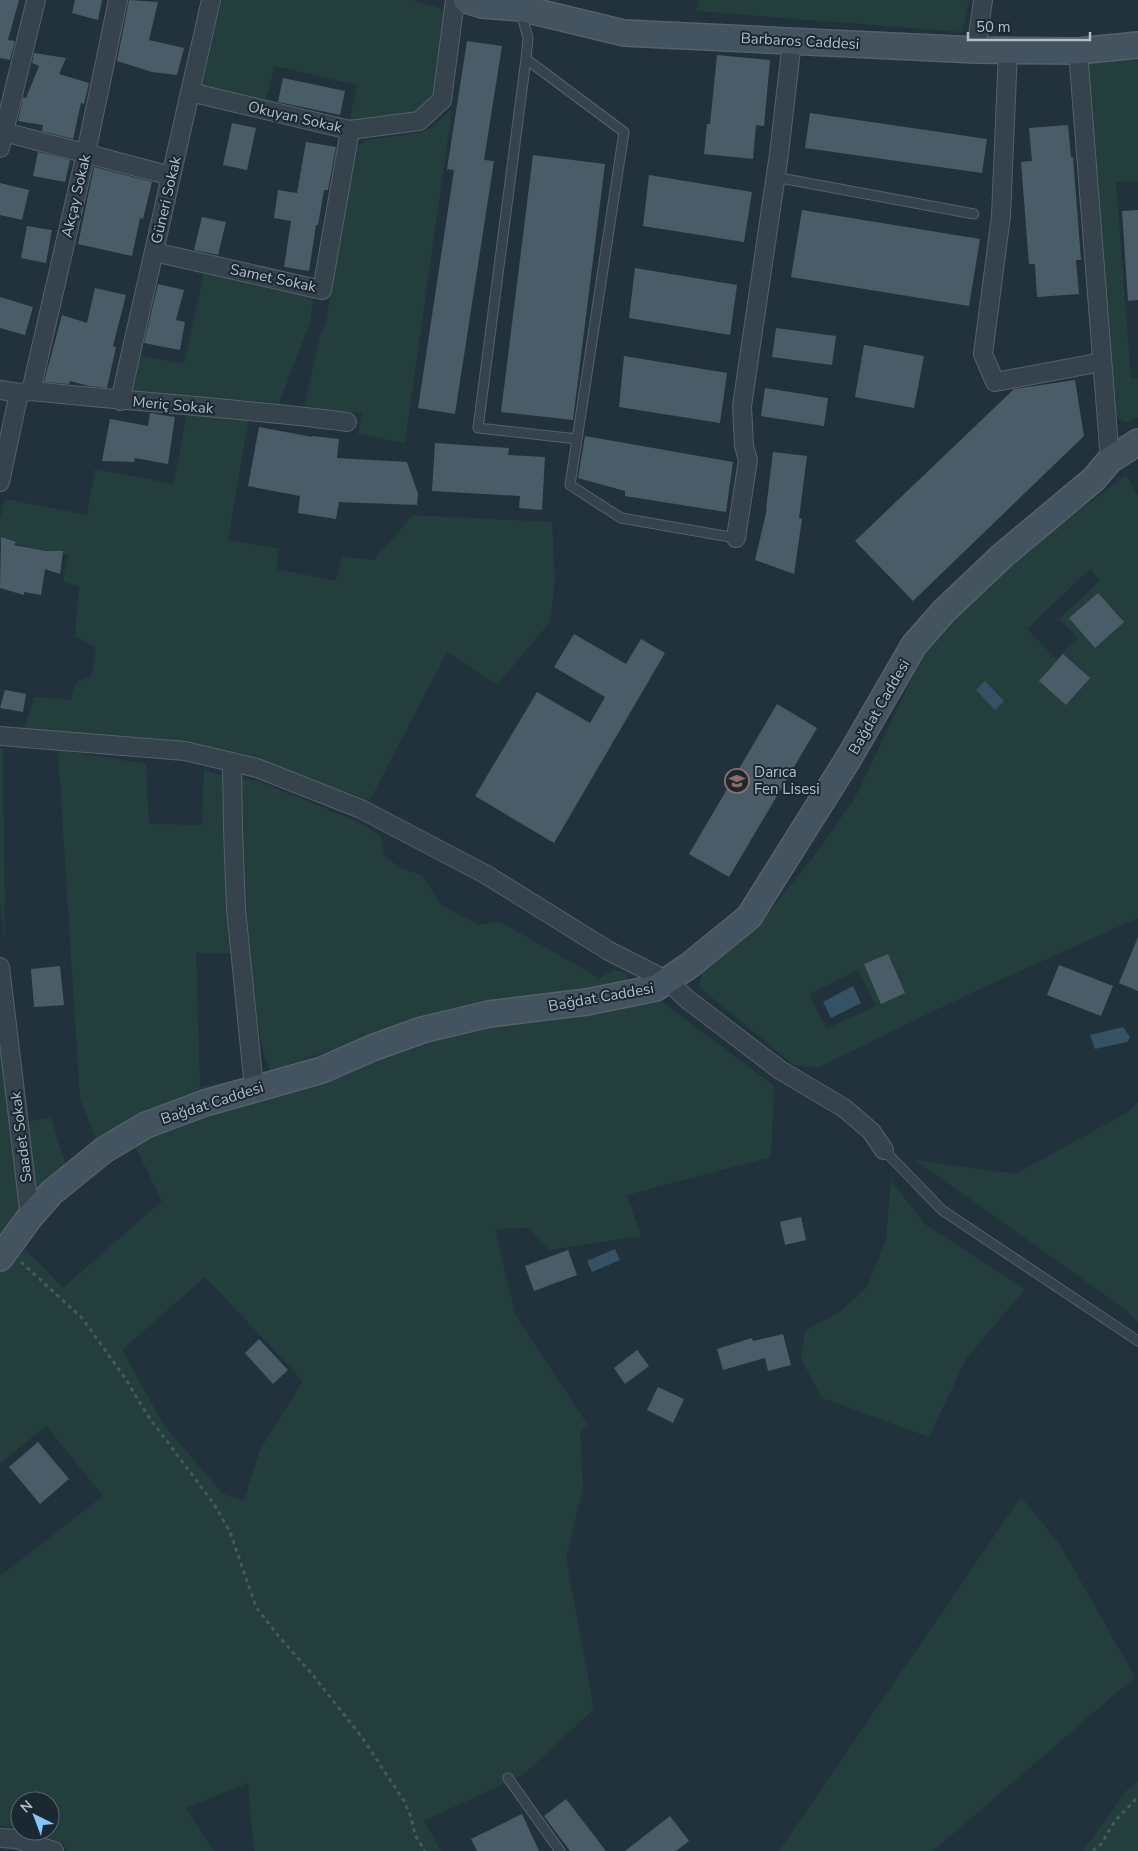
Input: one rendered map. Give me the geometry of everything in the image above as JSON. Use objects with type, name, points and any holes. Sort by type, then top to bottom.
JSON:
[{"type":"street","points":[[36,0],[5,106],[2,140],[86,153],[171,176]]},
{"type":"street","name":"Akçay Sokak","points":[[25,392],[86,153],[118,0]]},
{"type":"street","name":"Güneri Sokak","points":[[120,401],[211,0]]},
{"type":"street","name":"Okuyan Sokak","points":[[190,92],[350,130],[419,121],[442,100],[455,0]]},
{"type":"street","name":"Barbaros Caddesi","points":[[466,0],[482,5],[521,4],[624,33],[976,50],[1078,51],[1138,46]]},
{"type":"street","points":[[976,50],[983,0]]},
{"type":"street","points":[[736,538],[748,460],[744,446],[742,406],[775,177],[792,41]]},
{"type":"street","points":[[1008,50],[1001,216],[983,354],[995,382],[1102,362]]},
{"type":"street","points":[[1078,51],[1110,460]]},
{"type":"street","name":"Samet Sokak","points":[[154,252],[322,290],[350,130]]},
{"type":"street","name":"Meriç Sokak","points":[[0,390],[293,414],[347,422]]},
{"type":"street","points":[[0,482],[25,392]]},
{"type":"street","name":"Bağdat Caddesi","points":[[3,1254],[30,1217],[51,1193],[104,1150],[146,1125],[205,1103],[322,1070],[372,1048],[422,1030],[490,1014],[596,1000],[656,988],[698,960],[749,917],[850,756],[914,645],[944,611],[1002,556],[1094,478],[1110,460],[1138,442]]},
{"type":"street","points":[[0,736],[185,752],[232,762],[291,780],[361,809],[485,874],[609,951],[668,981],[687,999],[780,1070],[844,1108],[871,1131],[884,1150]]},
{"type":"street","points":[[232,762],[232,829],[236,909],[254,1088]]},
{"type":"street","name":"Saadet Sokak","points":[[0,967],[30,1217]]},
{"type":"street","points":[[0,1838],[16,1839],[54,1851]]},
{"type":"lane","points":[[521,4],[528,38],[526,59],[478,428],[577,439]]},
{"type":"lane","points":[[526,59],[624,132],[570,485],[621,518],[736,538]]},
{"type":"lane","points":[[775,177],[974,214]]},
{"type":"lane","points":[[884,1150],[942,1210],[1138,1341]]},
{"type":"lane","points":[[508,1778],[560,1851]]},
{"type":"path","points":[[3,1254],[41,1279],[82,1318],[126,1378],[148,1416],[214,1504],[230,1532],[256,1606],[361,1736],[404,1801],[411,1817],[415,1835],[424,1851]]},
{"type":"path","points":[[1092,1851],[1101,1844],[1115,1821],[1138,1798]]},
{"type":"green space","points":[[222,0],[412,0],[442,9],[447,23],[435,99],[420,113],[349,124],[357,85],[275,66],[264,105],[201,90]]},
{"type":"green space","points":[[699,0],[969,0],[962,32],[696,11]]},
{"type":"green space","points":[[1138,55],[1138,181],[1116,182],[1131,379],[1138,378],[1138,418],[1125,422],[1111,414],[1084,58]]},
{"type":"green space","points":[[452,109],[405,443],[358,434],[362,413],[304,407],[321,333],[326,324],[351,153],[365,140],[423,132],[432,127]]},
{"type":"green space","points":[[204,273],[314,294],[310,323],[279,403],[131,392],[140,356],[184,364]]},
{"type":"green space","points":[[187,412],[249,417],[228,540],[279,549],[276,569],[336,581],[342,557],[374,560],[413,515],[552,522],[555,582],[550,622],[497,685],[447,652],[370,800],[254,760],[24,730],[34,697],[71,700],[76,682],[91,677],[96,648],[75,636],[79,586],[63,582],[68,555],[0,541],[0,519],[5,499],[87,515],[95,469],[174,484]]},
{"type":"green space","points":[[1126,475],[1138,496],[1138,918],[969,994],[817,1068],[794,1065],[699,987],[702,973],[772,908],[814,856],[855,798],[923,655],[962,609],[1031,548]],"holes":[[[1090,569],[1100,581],[1059,619],[1078,638],[1056,659],[1027,629]],[[858,970],[876,1006],[826,1029],[809,994]]]},
{"type":"green space","points":[[0,748],[3,748],[5,944],[0,905]]},
{"type":"green space","points":[[58,750],[146,764],[149,824],[202,825],[204,770],[227,776],[237,953],[196,953],[200,1087],[229,1081],[229,1087],[98,1144],[80,1099]]},
{"type":"green space","points":[[237,778],[261,782],[361,823],[381,836],[384,855],[400,868],[422,875],[441,905],[479,925],[499,921],[599,978],[615,970],[627,974],[627,980],[597,991],[408,1022],[271,1072],[261,1046],[246,929]]},
{"type":"green space","points":[[655,996],[774,1086],[771,1157],[627,1195],[641,1236],[549,1250],[528,1228],[495,1229],[515,1314],[587,1424],[580,1432],[583,1489],[566,1558],[594,1709],[523,1775],[424,1821],[441,1851],[254,1851],[248,1783],[186,1808],[214,1851],[68,1851],[64,1845],[55,1841],[60,1841],[60,1791],[10,1791],[10,1826],[0,1826],[0,1576],[103,1496],[46,1426],[0,1464],[0,1273],[23,1247],[63,1288],[162,1201],[134,1144],[191,1118],[444,1030]],"holes":[[[205,1277],[303,1381],[260,1450],[244,1500],[223,1494],[163,1424],[122,1350]]]},
{"type":"green space","points":[[0,1040],[21,1211],[0,1239]]},
{"type":"green space","points":[[1138,1102],[1138,1323],[1125,1309],[915,1160],[1015,1174],[1128,1112]]},
{"type":"green space","points":[[51,1117],[66,1167],[39,1188],[31,1184],[25,1122]]},
{"type":"green space","points":[[891,1181],[926,1225],[1025,1289],[966,1359],[929,1437],[822,1398],[801,1359],[805,1331],[841,1311],[867,1287],[886,1240]]},
{"type":"green space","points":[[1021,1497],[1060,1545],[1135,1677],[933,1851],[779,1851]]},
{"type":"green space","points":[[1138,1781],[1138,1851],[1083,1851],[1127,1790]]},
{"type":"water","points":[[985,681],[1004,701],[995,710],[976,690]]},
{"type":"water","points":[[853,986],[861,1003],[831,1018],[823,1002]]},
{"type":"water","points":[[1123,1027],[1130,1037],[1127,1042],[1095,1049],[1090,1035]]},
{"type":"water","points":[[615,1249],[620,1260],[592,1272],[587,1261]]},
{"type":"building","points":[[0,0],[19,0],[8,40],[15,41],[10,60],[0,58]]},
{"type":"building","points":[[75,0],[102,0],[98,20],[72,13]]},
{"type":"building","points":[[129,0],[158,2],[149,40],[184,48],[177,75],[152,72],[117,61]]},
{"type":"building","points":[[467,41],[502,46],[484,160],[494,161],[455,414],[418,408],[454,170],[447,169]]},
{"type":"building","points":[[34,53],[66,58],[59,74],[89,83],[84,104],[81,103],[73,139],[42,131],[43,125],[18,121],[23,97],[26,98],[39,66],[32,63]]},
{"type":"building","points":[[717,55],[770,60],[764,126],[756,125],[753,159],[704,154],[707,124],[710,124]]},
{"type":"building","points":[[283,78],[345,91],[340,115],[278,102]]},
{"type":"building","points":[[810,113],[987,139],[982,173],[805,148]]},
{"type":"building","points":[[232,123],[256,128],[247,170],[223,165]]},
{"type":"building","points":[[1068,125],[1071,157],[1073,157],[1081,260],[1076,260],[1079,294],[1037,297],[1035,264],[1029,264],[1021,162],[1032,161],[1029,128]]},
{"type":"building","points":[[306,142],[336,147],[328,190],[324,190],[318,225],[316,225],[309,271],[284,267],[291,221],[274,218],[278,190],[297,193]]},
{"type":"building","points":[[38,152],[70,160],[65,182],[33,176]]},
{"type":"building","points":[[533,155],[605,164],[573,420],[501,412]]},
{"type":"building","points":[[94,167],[152,182],[143,219],[140,218],[132,256],[78,244]]},
{"type":"building","points":[[649,175],[752,192],[744,242],[643,226]]},
{"type":"building","points":[[0,183],[29,190],[22,220],[0,215]]},
{"type":"building","points":[[802,210],[980,239],[969,306],[791,277]]},
{"type":"building","points":[[1138,210],[1138,300],[1128,301],[1122,211]]},
{"type":"building","points":[[202,217],[226,222],[218,255],[194,250]]},
{"type":"building","points":[[27,226],[52,230],[46,263],[21,258]]},
{"type":"building","points":[[635,268],[737,285],[730,335],[629,318]]},
{"type":"building","points":[[158,284],[184,290],[176,320],[185,322],[180,350],[144,343]]},
{"type":"building","points":[[95,288],[126,295],[113,346],[116,347],[107,388],[70,381],[69,384],[44,382],[62,315],[87,323]]},
{"type":"building","points":[[0,297],[33,307],[25,335],[0,328]]},
{"type":"building","points":[[776,328],[836,336],[832,365],[772,357]]},
{"type":"building","points":[[864,345],[924,356],[914,408],[855,397]]},
{"type":"building","points":[[624,356],[727,373],[720,423],[619,407]]},
{"type":"building","points":[[1075,380],[1084,436],[913,601],[855,541],[1014,389]]},
{"type":"building","points":[[765,388],[828,398],[824,426],[761,416]]},
{"type":"building","points":[[150,413],[175,417],[168,464],[135,458],[134,462],[102,461],[110,419],[148,426]]},
{"type":"building","points":[[259,427],[312,437],[339,439],[337,458],[407,462],[418,494],[417,505],[339,502],[336,519],[298,513],[300,496],[248,486]]},
{"type":"building","points":[[585,436],[733,462],[726,512],[625,496],[625,491],[578,478]]},
{"type":"building","points":[[435,443],[509,448],[508,455],[545,457],[542,510],[519,508],[520,496],[432,491]]},
{"type":"building","points":[[773,452],[807,456],[799,518],[802,519],[794,574],[755,560],[767,509]]},
{"type":"building","points":[[1,537],[16,542],[14,545],[46,551],[63,551],[60,574],[45,569],[41,595],[24,592],[24,595],[0,588]]},
{"type":"building","points":[[1098,593],[1124,622],[1095,648],[1069,618]]},
{"type":"building","points":[[574,634],[626,664],[641,639],[665,653],[554,843],[475,796],[537,692],[590,723],[605,697],[554,667]]},
{"type":"building","points":[[1063,654],[1090,678],[1066,705],[1039,681]]},
{"type":"building","points":[[5,690],[26,694],[23,712],[0,708]]},
{"type":"building","points":[[777,704],[817,728],[729,877],[689,854]]},
{"type":"building","points":[[1138,937],[1138,991],[1119,983]]},
{"type":"building","points":[[888,954],[905,993],[881,1004],[864,964]]},
{"type":"building","points":[[1059,965],[1113,986],[1101,1016],[1047,995]]},
{"type":"building","points":[[60,966],[64,1005],[34,1007],[31,969]]},
{"type":"building","points":[[801,1217],[806,1240],[785,1245],[780,1222]]},
{"type":"building","points":[[568,1250],[577,1275],[534,1291],[525,1266]]},
{"type":"building","points":[[783,1334],[791,1365],[768,1371],[765,1358],[723,1370],[717,1349],[752,1338],[753,1341]]},
{"type":"building","points":[[259,1339],[288,1370],[273,1384],[245,1353]]},
{"type":"building","points":[[637,1350],[649,1366],[625,1384],[614,1368]]},
{"type":"building","points":[[658,1387],[684,1399],[673,1423],[647,1410]]},
{"type":"building","points":[[38,1442],[69,1479],[40,1504],[9,1467]]},
{"type":"building","points":[[566,1799],[606,1851],[570,1851],[544,1816]]},
{"type":"building","points":[[522,1814],[539,1851],[477,1851],[471,1839]]},
{"type":"building","points":[[670,1816],[689,1841],[676,1851],[625,1851]]},
{"type":"place","name":"Darıca Fen Lisesi","points":[[737,781]]}]
